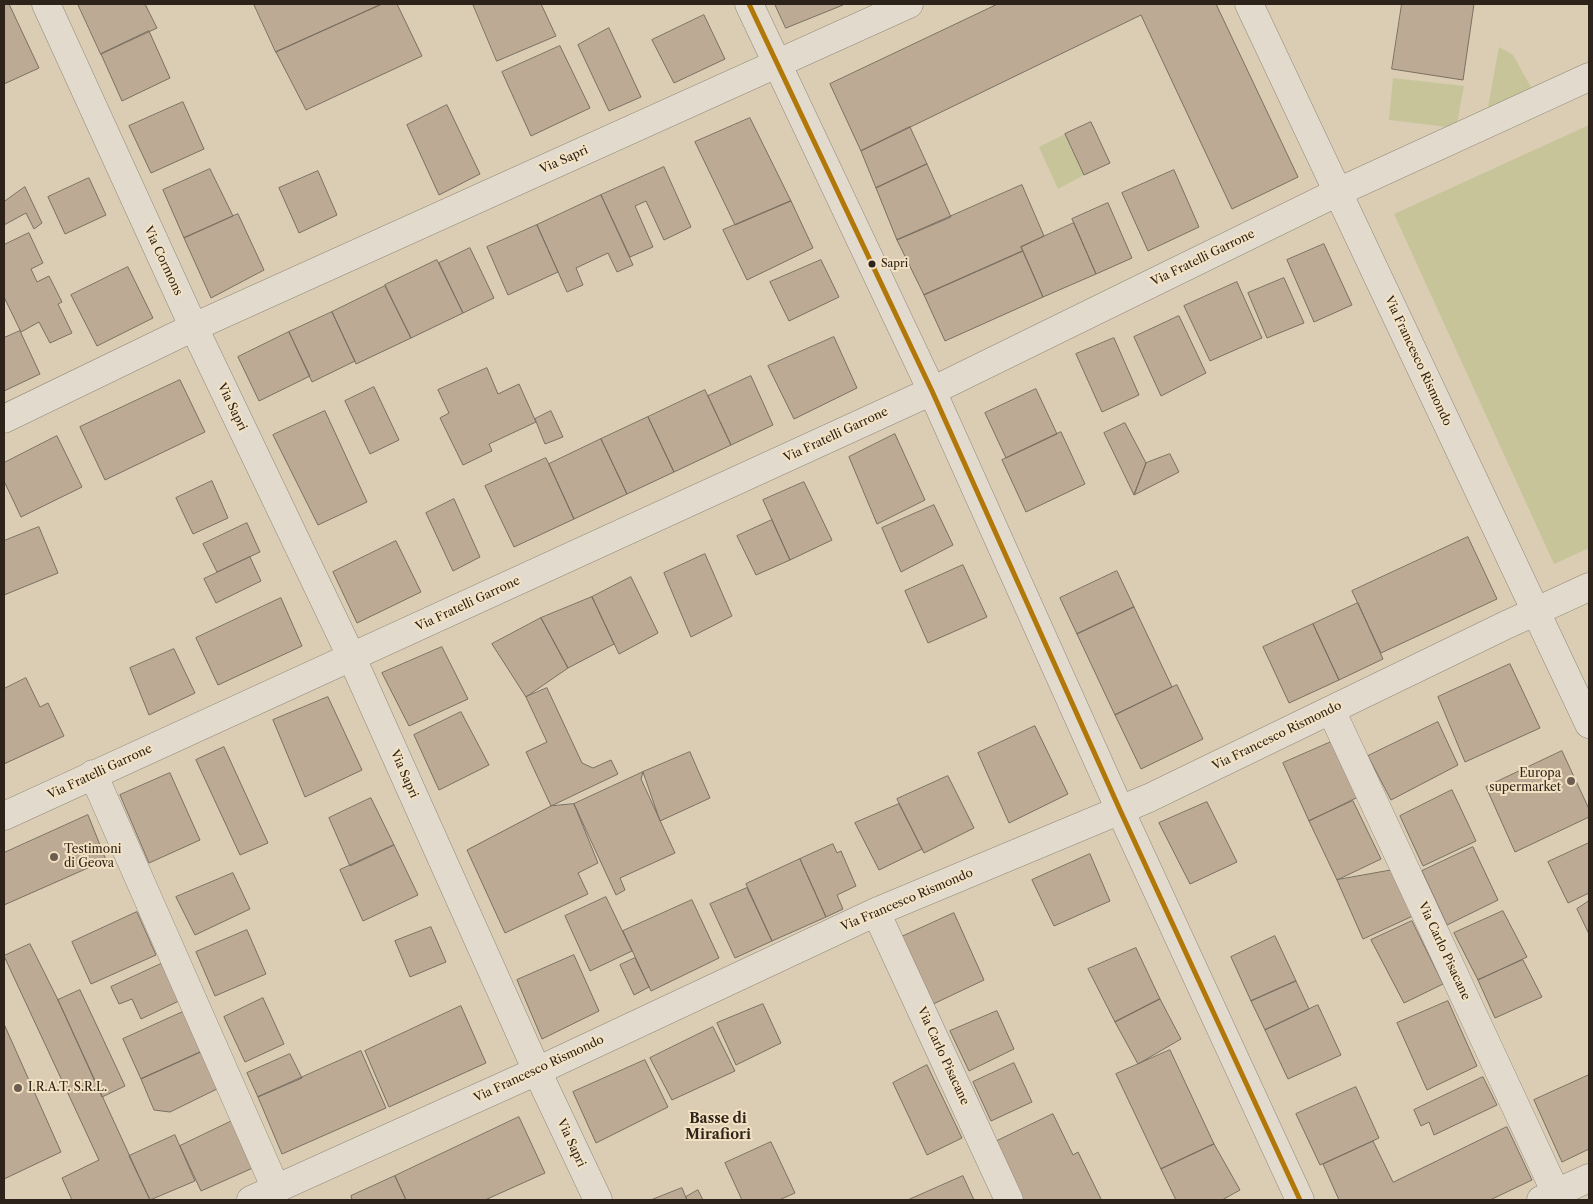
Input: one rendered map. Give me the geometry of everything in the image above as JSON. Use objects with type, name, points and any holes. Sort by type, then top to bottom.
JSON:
[{"type":"street","name":"Via Cormons","points":[[46,4],[194,327]]},
{"type":"street","points":[[749,4],[932,391],[1120,810],[1300,1200]]},
{"type":"street","name":"Via Sapri","points":[[598,1200],[537,1071],[352,658],[194,327],[909,4]]},
{"type":"street","points":[[1249,4],[1338,192]]},
{"type":"street","name":"Via Fratelli Garrone","points":[[4,816],[932,391],[1338,192],[1589,77]]},
{"type":"street","name":"Via Francesco Rismondo","points":[[1338,192],[1536,611]]},
{"type":"street","points":[[4,418],[194,327]]},
{"type":"street","name":"Via Francesco Rismondo","points":[[251,1200],[537,1071],[876,912],[1149,798],[1589,587]]},
{"type":"street","points":[[1536,611],[1589,724]]},
{"type":"street","name":"Via Carlo Pisacane","points":[[1331,710],[1548,1197],[1589,1178]]},
{"type":"street","points":[[93,774],[276,1189]]},
{"type":"street","name":"Via Carlo Pisacane","points":[[876,912],[1009,1200]]},
{"type":"shaded area","points":[[1499,47],[1513,55],[1536,96],[1486,118]]},
{"type":"shaded area","points":[[1393,78],[1464,86],[1456,128],[1389,120]]},
{"type":"shaded area","points":[[1589,125],[1589,548],[1554,564],[1394,214]]},
{"type":"shaded area","points":[[1065,134],[1084,175],[1058,189],[1039,147]]},
{"type":"building","points":[[4,4],[9,4],[39,68],[4,84]]},
{"type":"building","points":[[78,4],[145,4],[157,28],[101,54]]},
{"type":"building","points":[[254,4],[382,4],[276,52]]},
{"type":"building","points":[[382,4],[397,4],[422,56],[306,110],[276,52]]},
{"type":"building","points":[[473,4],[541,4],[556,36],[497,61]]},
{"type":"building","points":[[775,4],[843,4],[843,5],[786,28]]},
{"type":"building","points":[[998,4],[1216,4],[1298,177],[1232,209],[1141,15],[861,151],[830,84]]},
{"type":"building","points":[[1402,4],[1474,4],[1463,80],[1392,69]]},
{"type":"building","points":[[704,15],[725,59],[674,83],[652,40]]},
{"type":"building","points":[[609,28],[641,97],[609,111],[578,45]]},
{"type":"building","points":[[149,31],[170,78],[122,101],[101,54]]},
{"type":"building","points":[[560,46],[590,108],[531,136],[502,72]]},
{"type":"building","points":[[183,102],[204,149],[151,173],[129,126]]},
{"type":"building","points":[[447,105],[480,174],[439,195],[407,125]]},
{"type":"building","points":[[750,118],[791,201],[735,225],[695,142]]},
{"type":"building","points":[[1091,122],[1110,163],[1084,175],[1065,134]]},
{"type":"building","points":[[910,127],[927,164],[876,188],[861,151]]},
{"type":"building","points":[[927,164],[951,217],[897,240],[876,188]]},
{"type":"building","points":[[664,167],[691,227],[664,240],[646,201],[635,206],[653,247],[630,257],[601,195]]},
{"type":"building","points":[[210,169],[233,216],[184,238],[163,190]]},
{"type":"building","points":[[1174,170],[1199,227],[1148,251],[1122,193]]},
{"type":"building","points":[[318,171],[337,215],[299,233],[279,188]]},
{"type":"building","points":[[89,178],[106,215],[65,234],[48,197]]},
{"type":"building","points":[[1022,185],[1044,236],[1021,247],[1023,251],[924,295],[897,240]]},
{"type":"building","points":[[25,187],[42,223],[34,229],[26,213],[4,225],[4,202]]},
{"type":"building","points":[[601,195],[633,265],[617,272],[608,253],[576,268],[583,285],[567,292],[537,225]]},
{"type":"building","points":[[791,201],[813,248],[747,280],[723,230]]},
{"type":"building","points":[[1108,203],[1132,258],[1096,274],[1072,219]]},
{"type":"building","points":[[238,214],[264,270],[211,298],[184,238]]},
{"type":"building","points":[[1074,223],[1096,274],[1043,297],[1021,247]]},
{"type":"building","points":[[537,225],[558,272],[508,295],[487,247]]},
{"type":"building","points":[[29,233],[43,263],[31,269],[37,282],[49,276],[62,302],[58,304],[72,333],[50,343],[39,322],[21,332],[4,297],[4,245]]},
{"type":"building","points":[[1324,244],[1352,305],[1314,322],[1287,260]]},
{"type":"building","points":[[470,248],[494,298],[463,313],[439,263]]},
{"type":"building","points":[[1023,251],[1043,297],[945,341],[924,295]]},
{"type":"building","points":[[437,260],[463,313],[411,338],[385,285]]},
{"type":"building","points":[[821,260],[839,297],[789,321],[770,282]]},
{"type":"building","points":[[128,267],[153,318],[97,346],[71,295]]},
{"type":"building","points":[[1284,278],[1304,323],[1267,338],[1248,293]]},
{"type":"building","points":[[1237,282],[1262,338],[1210,361],[1184,306]]},
{"type":"building","points":[[385,286],[411,338],[356,364],[332,312]]},
{"type":"building","points":[[332,312],[355,361],[312,382],[289,332]]},
{"type":"building","points":[[1179,316],[1206,373],[1161,396],[1134,337]]},
{"type":"building","points":[[20,331],[40,374],[4,391],[4,338]]},
{"type":"building","points":[[289,332],[310,376],[259,401],[238,357]]},
{"type":"building","points":[[834,337],[857,388],[794,419],[768,366]]},
{"type":"building","points":[[1114,338],[1139,395],[1102,412],[1076,354]]},
{"type":"building","points":[[487,368],[498,394],[519,384],[536,422],[489,444],[492,451],[463,465],[440,418],[449,413],[438,390]]},
{"type":"building","points":[[751,376],[773,425],[731,445],[708,396]]},
{"type":"building","points":[[180,380],[205,432],[105,480],[80,427]]},
{"type":"building","points":[[374,387],[399,440],[370,454],[345,401]]},
{"type":"building","points":[[1036,389],[1057,434],[1006,458],[985,413]]},
{"type":"building","points":[[705,390],[731,445],[674,472],[648,417]]},
{"type":"building","points":[[325,411],[367,502],[318,525],[273,435]]},
{"type":"building","points":[[551,411],[563,437],[545,444],[535,419]]},
{"type":"building","points":[[648,417],[674,472],[627,494],[601,439]]},
{"type":"building","points":[[1125,423],[1146,463],[1134,495],[1104,433]]},
{"type":"building","points":[[1061,432],[1085,484],[1026,512],[1002,460]]},
{"type":"building","points":[[895,434],[925,500],[877,524],[849,457]]},
{"type":"building","points":[[57,436],[82,487],[21,517],[4,481],[4,463]]},
{"type":"building","points":[[601,439],[627,494],[574,519],[549,464]]},
{"type":"building","points":[[1170,454],[1179,472],[1134,495],[1146,463]]},
{"type":"building","points":[[546,458],[574,519],[514,547],[485,486]]},
{"type":"building","points":[[212,481],[228,518],[193,534],[176,498]]},
{"type":"building","points":[[804,482],[832,540],[790,560],[763,500]]},
{"type":"building","points":[[454,499],[480,557],[453,571],[426,513]]},
{"type":"building","points":[[934,505],[953,545],[901,572],[882,528]]},
{"type":"building","points":[[772,520],[790,560],[756,575],[737,536]]},
{"type":"building","points":[[247,523],[260,552],[217,572],[203,544]]},
{"type":"building","points":[[39,527],[58,573],[4,595],[4,541]]},
{"type":"building","points":[[1468,537],[1497,599],[1381,653],[1352,591]]},
{"type":"building","points":[[396,541],[421,592],[357,623],[333,572]]},
{"type":"building","points":[[705,554],[732,616],[691,637],[664,573]]},
{"type":"building","points":[[250,557],[261,581],[216,603],[204,579]]},
{"type":"building","points":[[963,565],[987,617],[928,643],[905,591]]},
{"type":"building","points":[[1117,571],[1134,607],[1077,634],[1060,598]]},
{"type":"building","points":[[631,577],[658,633],[619,654],[592,597]]},
{"type":"building","points":[[592,597],[614,644],[568,668],[541,618]]},
{"type":"building","points":[[281,598],[302,646],[218,685],[196,638]]},
{"type":"building","points":[[1358,603],[1383,659],[1339,680],[1313,624]]},
{"type":"building","points":[[1134,607],[1172,687],[1115,715],[1077,634]]},
{"type":"building","points":[[541,618],[568,668],[526,697],[492,644]]},
{"type":"building","points":[[1313,624],[1339,680],[1289,703],[1263,647]]},
{"type":"building","points":[[442,647],[468,699],[409,726],[382,673]]},
{"type":"building","points":[[174,649],[195,693],[149,715],[130,668]]},
{"type":"building","points":[[1510,664],[1540,728],[1465,762],[1438,697]]},
{"type":"building","points":[[26,678],[40,707],[48,703],[64,736],[4,764],[4,689]]},
{"type":"building","points":[[1177,685],[1203,739],[1141,769],[1115,715]]},
{"type":"building","points":[[547,688],[582,763],[593,768],[611,760],[618,774],[551,806],[526,752],[547,742],[526,697]]},
{"type":"building","points":[[328,697],[362,770],[305,797],[273,720]]},
{"type":"building","points":[[461,712],[489,765],[439,790],[414,735]]},
{"type":"building","points":[[1438,722],[1458,765],[1391,800],[1368,756]]},
{"type":"building","points":[[1035,726],[1068,794],[1009,823],[978,753]]},
{"type":"building","points":[[1331,742],[1358,797],[1309,821],[1283,763]]},
{"type":"building","points":[[224,747],[268,843],[240,855],[196,760]]},
{"type":"building","points":[[1562,751],[1589,809],[1589,817],[1515,852],[1486,787]]},
{"type":"building","points":[[690,752],[710,798],[660,821],[643,772]]},
{"type":"building","points":[[643,772],[641,779],[675,853],[620,878],[625,890],[616,895],[574,804]]},
{"type":"building","points":[[170,773],[200,840],[149,863],[120,795]]},
{"type":"building","points":[[948,776],[974,828],[924,853],[897,799]]},
{"type":"building","points":[[1452,790],[1476,841],[1423,866],[1400,816]]},
{"type":"building","points":[[371,798],[394,845],[350,866],[329,818]]},
{"type":"building","points":[[1353,801],[1381,859],[1337,880],[1309,821]]},
{"type":"building","points":[[1207,802],[1237,862],[1190,884],[1159,823]]},
{"type":"building","points":[[574,804],[598,863],[578,873],[588,894],[505,933],[467,850],[551,806]]},
{"type":"building","points":[[899,804],[922,849],[879,870],[855,823]]},
{"type":"building","name":"Testimoni di Geova","points":[[88,815],[106,860],[4,905],[4,853]]},
{"type":"building","points":[[1589,843],[1589,893],[1568,903],[1548,862]]},
{"type":"building","points":[[833,844],[837,853],[841,851],[856,886],[837,895],[843,909],[826,917],[800,859]]},
{"type":"building","points":[[394,845],[418,895],[363,921],[340,870]]},
{"type":"building","points":[[1473,847],[1498,900],[1447,925],[1422,871]]},
{"type":"building","points":[[1090,854],[1110,901],[1054,926],[1032,880]]},
{"type":"building","points":[[800,859],[826,917],[772,941],[746,884]]},
{"type":"building","points":[[1393,870],[1415,915],[1363,939],[1337,880]]},
{"type":"building","points":[[233,873],[250,909],[195,935],[176,897]]},
{"type":"building","points":[[747,888],[772,941],[735,958],[710,904]]},
{"type":"building","points":[[606,897],[632,951],[590,971],[565,916]]},
{"type":"building","points":[[692,900],[719,958],[651,991],[623,931]]},
{"type":"building","points":[[1589,901],[1589,934],[1577,909]]},
{"type":"building","points":[[1503,911],[1527,957],[1478,980],[1454,933]]},
{"type":"building","points":[[137,912],[156,955],[91,984],[72,942]]},
{"type":"building","points":[[954,913],[984,980],[929,1006],[897,939]]},
{"type":"building","points":[[1412,921],[1443,984],[1404,1003],[1371,940]]},
{"type":"building","points":[[431,927],[446,962],[410,977],[395,941]]},
{"type":"building","points":[[247,930],[266,974],[215,996],[196,952]]},
{"type":"building","points":[[1275,936],[1296,981],[1251,1001],[1231,957]]},
{"type":"building","points":[[30,944],[58,1000],[150,1200],[72,1200],[62,1178],[99,1160],[4,956]]},
{"type":"building","points":[[1136,948],[1160,999],[1115,1022],[1088,969]]},
{"type":"building","points":[[574,955],[599,1011],[542,1039],[517,980]]},
{"type":"building","points":[[635,958],[649,987],[634,995],[620,965]]},
{"type":"building","points":[[1523,960],[1542,997],[1495,1018],[1478,980]]},
{"type":"building","points":[[163,963],[181,1000],[141,1019],[132,999],[119,1004],[111,987]]},
{"type":"building","points":[[1296,981],[1309,1009],[1265,1030],[1251,1001]]},
{"type":"building","points":[[80,990],[125,1086],[102,1097],[58,1000]]},
{"type":"building","points":[[263,998],[284,1044],[245,1062],[224,1017]]},
{"type":"building","points":[[1160,999],[1181,1039],[1138,1064],[1115,1022]]},
{"type":"building","points":[[1448,1001],[1477,1066],[1427,1090],[1397,1023]]},
{"type":"building","points":[[763,1004],[781,1043],[736,1065],[717,1023]]},
{"type":"building","points":[[1318,1005],[1341,1055],[1288,1079],[1265,1030]]},
{"type":"building","points":[[461,1006],[486,1063],[389,1107],[365,1051]]},
{"type":"building","points":[[185,1011],[203,1051],[141,1079],[123,1039]]},
{"type":"building","points":[[997,1011],[1014,1049],[969,1071],[950,1031]]},
{"type":"building","name":"I.R.A.T. S.R.L.","points":[[4,1024],[61,1152],[4,1179]]},
{"type":"building","points":[[713,1027],[735,1071],[672,1100],[650,1058]]},
{"type":"building","points":[[1170,1050],[1214,1144],[1161,1169],[1116,1074]]},
{"type":"building","points":[[203,1051],[219,1088],[170,1112],[154,1110],[141,1079]]},
{"type":"building","points":[[361,1051],[386,1108],[282,1154],[258,1097]]},
{"type":"building","points":[[290,1054],[302,1078],[258,1097],[247,1073]]},
{"type":"building","points":[[645,1060],[668,1107],[596,1143],[573,1092]]},
{"type":"building","points":[[1014,1063],[1032,1102],[991,1121],[973,1082]]},
{"type":"building","points":[[927,1065],[962,1138],[927,1155],[893,1083]]},
{"type":"building","points":[[1589,1075],[1589,1149],[1562,1162],[1534,1100]]},
{"type":"building","points":[[1483,1077],[1497,1105],[1434,1135],[1429,1122],[1421,1126],[1414,1110]]},
{"type":"building","points":[[1356,1087],[1379,1138],[1320,1165],[1296,1114]]},
{"type":"building","points":[[1053,1114],[1073,1155],[1078,1152],[1101,1199],[1023,1200],[995,1142]]},
{"type":"building","points":[[519,1117],[545,1173],[485,1200],[406,1200],[395,1176]]},
{"type":"building","points":[[234,1120],[255,1167],[201,1191],[180,1146]]},
{"type":"building","points":[[1507,1127],[1532,1180],[1490,1200],[1339,1200],[1323,1164],[1373,1141],[1393,1182]]},
{"type":"building","points":[[175,1135],[195,1181],[150,1200],[129,1156]]},
{"type":"building","points":[[771,1142],[795,1193],[779,1200],[742,1200],[725,1163]]},
{"type":"building","points":[[1214,1144],[1240,1190],[1222,1200],[1176,1200],[1161,1169]]},
{"type":"building","points":[[395,1176],[406,1200],[352,1200],[351,1196]]},
{"type":"building","points":[[963,1176],[974,1200],[908,1200]]},
{"type":"building","points":[[682,1188],[687,1200],[651,1200]]},
{"type":"building","points":[[698,1190],[703,1200],[687,1200],[686,1197]]},
{"type":"transit line","points":[[749,4],[932,391],[1120,810],[1300,1200]]},
{"type":"place","name":"Sapri","points":[[872,264]]},
{"type":"place","name":"Europa supermarket","points":[[1571,781]]},
{"type":"place","name":"Testimoni di Geova","points":[[54,857]]},
{"type":"place","name":"I.R.A.T. S.R.L.","points":[[18,1088]]},
{"type":"district","name":"Basse di Mirafiori","points":[[718,1128]]}]
